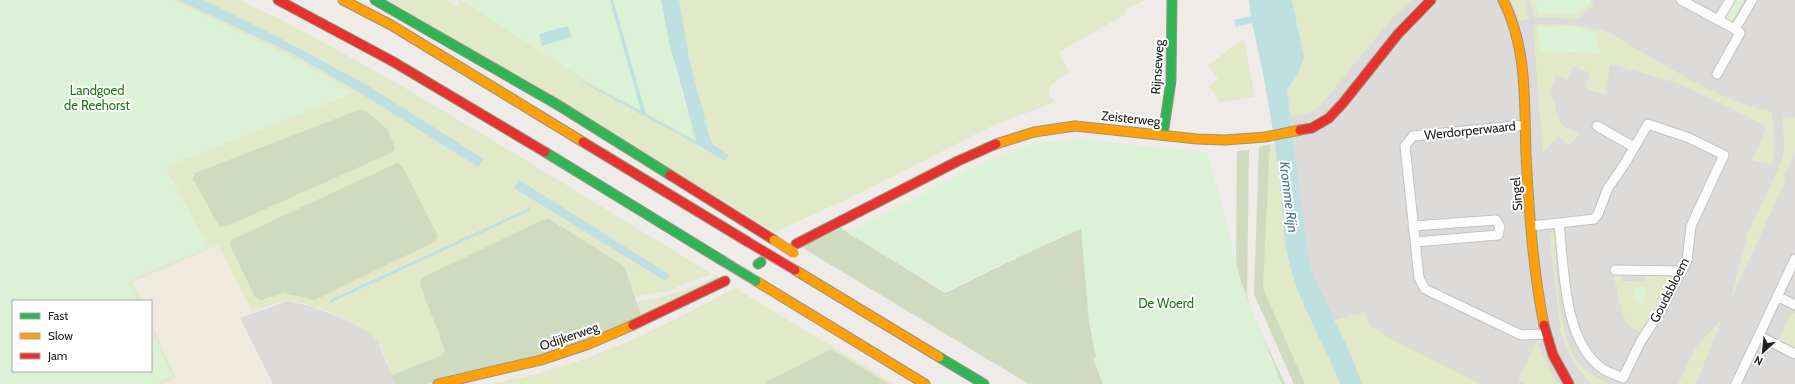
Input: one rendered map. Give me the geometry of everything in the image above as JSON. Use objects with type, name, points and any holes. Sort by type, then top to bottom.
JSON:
[{"type":"main road","points":[[278,0],[350,37],[534,145],[925,384]]},
{"type":"main road","points":[[343,0],[391,25],[522,103],[748,242],[824,286],[984,384]]},
{"type":"main road","points":[[375,0],[532,88],[798,255],[824,286]]},
{"type":"main road","name":"Rijnseweg","points":[[1162,134],[1171,81],[1172,0]]},
{"type":"main road","name":"Zeisterweg","points":[[798,255],[965,157],[1012,137],[1038,130],[1061,126],[1075,126],[1162,134],[1197,139],[1225,140],[1268,136],[1312,128],[1329,118],[1343,104],[1398,34],[1431,0]]},
{"type":"main road","name":"Singel","points":[[1503,0],[1513,21],[1521,51],[1531,226],[1545,334],[1552,355],[1561,373],[1569,384]]},
{"type":"main road","name":"Odijkerweg","points":[[438,384],[541,360],[643,322],[725,281]]},
{"type":"street","points":[[1681,0],[1740,33],[1717,74]]},
{"type":"street","points":[[1718,20],[1730,0]]},
{"type":"street","points":[[1735,29],[1752,0]]},
{"type":"street","name":"Goudsbloem","points":[[1531,226],[1594,219],[1598,214],[1608,188],[1648,124],[1689,138],[1724,155],[1691,226],[1687,261],[1663,308],[1640,341],[1623,378],[1604,369],[1590,357],[1578,340],[1567,298],[1559,223]]},
{"type":"street","name":"Werdorperwaard","points":[[1525,125],[1413,136],[1405,146],[1419,278],[1425,288],[1521,335],[1545,334]]},
{"type":"street","points":[[1597,126],[1634,147]]},
{"type":"street","points":[[1413,226],[1496,220],[1500,227],[1498,235],[1415,242]]},
{"type":"street","points":[[1736,384],[1795,259]]},
{"type":"street","points":[[1615,270],[1682,271]]},
{"type":"street","points":[[1777,296],[1795,305]]},
{"type":"street","points":[[1759,336],[1795,354]]},
{"type":"shaded area","points":[[1367,0],[1795,0],[1795,384],[1477,384],[1332,319],[1308,275],[1284,104]]},
{"type":"shaded area","points":[[1601,100],[1639,121],[1621,153],[1583,131]]},
{"type":"shaded area","points":[[218,245],[253,312],[240,318],[273,384],[162,384],[176,378],[152,326],[152,300],[141,300],[132,282]]},
{"type":"shaded area","points":[[288,301],[313,307],[351,322],[368,331],[378,342],[396,384],[273,384],[240,318]]},
{"type":"green space","points":[[0,0],[178,0],[293,54],[360,93],[478,167],[484,159],[367,85],[274,35],[204,0],[239,0],[282,20],[381,74],[712,274],[667,291],[634,297],[624,266],[420,285],[445,350],[443,355],[392,375],[384,352],[377,341],[361,328],[336,315],[322,309],[288,301],[253,312],[218,245],[132,282],[141,300],[12,300],[12,372],[152,372],[152,326],[176,378],[162,384],[0,384]],"holes":[[[361,109],[193,179],[195,173]],[[519,180],[669,275],[665,281],[515,188]],[[436,241],[315,300],[284,293]]]},
{"type":"green space","name":"Landgoed de Reehorst","points":[[0,0],[172,0],[293,58],[354,93],[165,167],[209,247],[128,281],[137,300],[12,300],[12,372],[152,372],[152,332],[172,376],[156,384],[0,384]]},
{"type":"green space","points":[[388,0],[446,0],[458,7],[458,0],[607,0],[712,143],[683,91],[660,0],[1146,0],[1126,9],[1124,15],[1059,52],[1069,72],[1050,86],[1049,95],[1055,102],[994,125],[847,199],[775,232]]},
{"type":"green space","points":[[461,0],[662,0],[680,88],[694,139],[582,78]]},
{"type":"green space","points":[[1292,0],[1412,0],[1393,17],[1318,108],[1311,112],[1290,117],[1287,90],[1297,76],[1298,27]]},
{"type":"green space","points":[[1511,0],[1525,0],[1529,19],[1520,21]]},
{"type":"green space","points":[[1530,0],[1590,0],[1594,5],[1577,19],[1534,17]]},
{"type":"green space","points":[[1535,0],[1590,0],[1591,2],[1575,15],[1538,13]]},
{"type":"green space","points":[[1735,0],[1744,0],[1733,20],[1730,21],[1725,18]]},
{"type":"green space","points":[[1537,24],[1582,26],[1609,33],[1709,89],[1750,106],[1772,112],[1774,150],[1772,165],[1752,160],[1765,131],[1765,125],[1681,84],[1610,64],[1606,94],[1595,92],[1585,87],[1590,73],[1573,66],[1567,80],[1556,76],[1549,93],[1556,103],[1555,108],[1558,118],[1564,126],[1579,134],[1569,145],[1558,136],[1543,152],[1533,26]]},
{"type":"green space","points":[[1538,26],[1574,27],[1595,32],[1600,53],[1541,51]]},
{"type":"green space","points":[[1244,39],[1255,97],[1220,102],[1209,86],[1218,79],[1208,65]]},
{"type":"green space","points":[[361,109],[366,111],[388,130],[395,148],[393,152],[225,227],[219,226],[193,179],[195,173]]},
{"type":"green space","points":[[1783,116],[1795,118],[1795,151],[1783,178],[1786,180],[1731,299],[1748,232],[1781,163],[1784,151]]},
{"type":"green space","name":"De Woerd","points":[[1080,139],[1208,153],[1242,285],[1282,384],[1103,384],[1093,359],[1096,357],[1089,322],[1081,229],[945,291],[847,233],[984,162],[1032,144]]},
{"type":"green space","points":[[1275,143],[1287,248],[1340,384],[1305,384],[1263,288],[1270,144]]},
{"type":"green space","points":[[1270,144],[1263,288],[1305,384],[1294,384],[1254,294],[1259,147]]},
{"type":"green space","points":[[1249,150],[1247,295],[1250,308],[1285,384],[1275,384],[1240,293],[1236,258],[1237,151]]},
{"type":"green space","points":[[397,163],[402,165],[438,236],[436,241],[315,300],[284,293],[261,300],[255,297],[230,245],[231,240]]},
{"type":"green space","points":[[549,219],[624,266],[642,318],[585,342],[523,360],[428,384],[396,384],[392,375],[443,355],[445,350],[420,285],[422,278],[542,220]]},
{"type":"green space","points":[[1083,226],[1107,384],[1029,384],[801,247],[841,228],[945,293]]},
{"type":"green space","points":[[1554,232],[1557,283],[1563,324],[1568,342],[1575,357],[1583,368],[1609,384],[1591,384],[1573,362],[1561,333],[1549,233]]},
{"type":"green space","points":[[1613,273],[1621,273],[1621,281],[1645,281],[1646,275],[1673,274],[1674,283],[1662,304],[1658,303],[1656,306],[1658,308],[1643,333],[1629,326],[1623,315]]},
{"type":"green space","points":[[717,276],[720,278],[642,318],[636,302],[678,292]]},
{"type":"green space","points":[[1634,287],[1646,288],[1644,303],[1636,302]]},
{"type":"green space","points":[[735,288],[894,384],[889,384],[831,349],[767,382],[768,384],[492,384],[567,365],[592,356],[641,336],[689,313]]},
{"type":"green space","points":[[1364,312],[1371,326],[1393,340],[1481,384],[1362,384],[1352,357],[1335,320]]},
{"type":"green space","points":[[1792,312],[1795,313],[1795,348],[1779,340]]},
{"type":"green space","points":[[1722,319],[1696,384],[1678,384],[1696,347]]},
{"type":"green space","points":[[1538,338],[1539,347],[1557,384],[1525,384],[1518,380]]},
{"type":"green space","points":[[831,349],[889,384],[768,384],[766,382]]},
{"type":"water","points":[[178,0],[204,0],[274,35],[367,85],[484,159],[478,167],[360,93],[293,54]]},
{"type":"water","points":[[610,0],[613,0],[646,114],[697,142],[670,46],[661,0],[679,0],[689,58],[710,139],[713,145],[729,155],[725,161],[580,81],[641,111]]},
{"type":"water","name":"Kromme Rijn","points":[[1249,0],[1292,0],[1304,57],[1297,76],[1287,90],[1307,249],[1312,272],[1352,357],[1362,384],[1340,384],[1300,297],[1290,266],[1285,244],[1274,138],[1252,23],[1236,27],[1234,20],[1251,16]]},
{"type":"water","points":[[568,26],[571,37],[542,46],[539,34]]},
{"type":"water","points":[[519,180],[670,275],[665,281],[514,188]]},
{"type":"waterway","points":[[331,301],[528,210]]},
{"type":"traffic: fast","points":[[375,0],[558,105],[670,175]]},
{"type":"traffic: fast","points":[[1163,135],[1171,81],[1172,0]]},
{"type":"traffic: fast","points":[[545,152],[723,261]]},
{"type":"traffic: fast","points":[[723,261],[756,281]]},
{"type":"traffic: fast","points":[[939,357],[984,384]]},
{"type":"traffic: slow","points":[[343,0],[391,25],[583,142]]},
{"type":"traffic: slow","points":[[1503,0],[1517,37],[1521,57],[1530,219],[1534,262],[1544,325]]},
{"type":"traffic: slow","points":[[996,144],[1034,132],[1075,126],[1197,139],[1225,140],[1265,137],[1300,130]]},
{"type":"traffic: slow","points":[[774,240],[794,253]]},
{"type":"traffic: slow","points":[[795,270],[939,357]]},
{"type":"traffic: slow","points":[[756,281],[925,384]]},
{"type":"traffic: slow","points":[[438,384],[541,360],[589,344],[633,325]]},
{"type":"traffic: jam","points":[[278,0],[392,61],[545,152]]},
{"type":"traffic: jam","points":[[1300,130],[1312,128],[1329,118],[1343,103],[1398,34],[1431,0]]},
{"type":"traffic: jam","points":[[583,142],[748,242]]},
{"type":"traffic: jam","points":[[796,244],[958,161],[996,144]]},
{"type":"traffic: jam","points":[[670,175],[774,240]]},
{"type":"traffic: jam","points":[[748,242],[795,270]]},
{"type":"traffic: jam","points":[[633,325],[725,281]]},
{"type":"traffic: jam","points":[[1544,325],[1553,355],[1569,384]]}]
